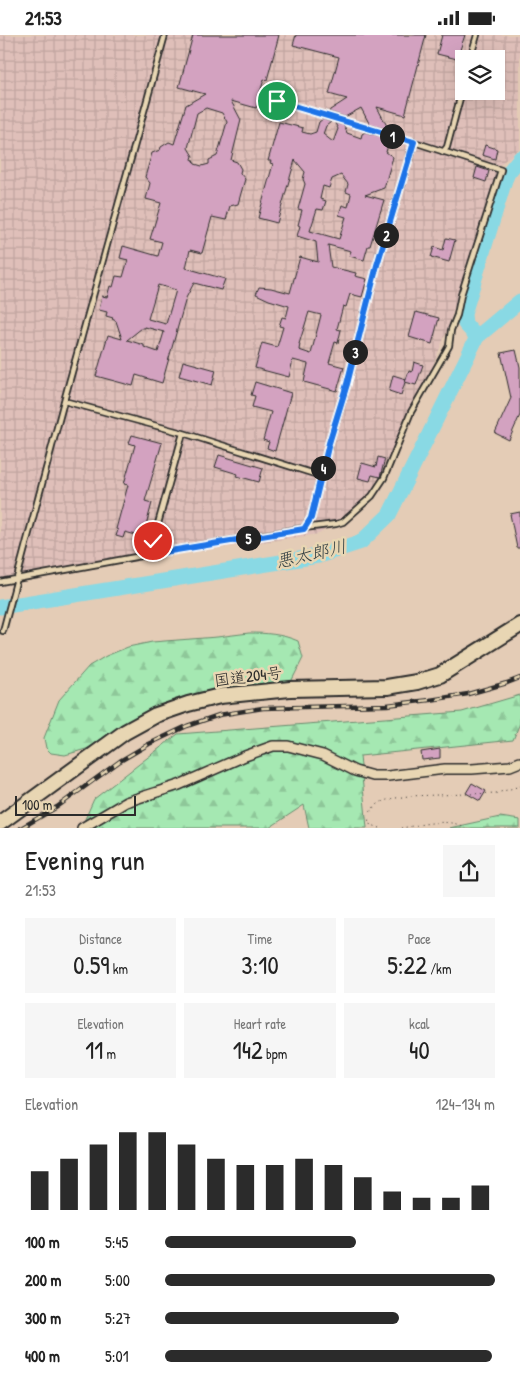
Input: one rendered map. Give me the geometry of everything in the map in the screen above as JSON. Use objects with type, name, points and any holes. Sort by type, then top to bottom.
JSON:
[{"type":"highway","name":"国道204号","points":[[0,823],[125,732],[156,715],[220,696],[290,689],[387,687],[417,682],[440,675],[520,625]]},
{"type":"street","points":[[82,828],[126,802],[179,785],[245,755],[273,746],[288,746],[323,755],[355,771],[373,776],[445,769],[510,766],[520,762]]},
{"type":"lane","points":[[3,631],[165,35]]},
{"type":"lane","points":[[473,50],[477,35]]},
{"type":"lane","points":[[443,152],[459,100]]},
{"type":"lane","points":[[0,582],[152,554],[336,524],[343,522],[372,496],[384,478],[412,412],[448,346],[461,295],[501,170],[277,101]]},
{"type":"lane","points":[[304,529],[311,518],[377,265],[414,142]]},
{"type":"lane","points":[[64,401],[183,433],[321,476]]},
{"type":"lane","points":[[152,554],[153,541],[183,433]]},
{"type":"path","points":[[380,828],[369,824],[368,815],[374,807],[390,799],[408,796],[487,794],[520,786]]},
{"type":"path","points":[[402,828],[446,823],[461,825],[466,828]]},
{"type":"shaded area","points":[[0,35],[520,35],[520,148],[499,165],[447,331],[382,490],[319,534],[0,579]]},
{"type":"green space","points":[[249,633],[274,634],[298,641],[303,658],[290,684],[263,687],[134,728],[86,749],[65,755],[51,753],[46,748],[44,738],[59,700],[89,666],[106,656],[128,647],[152,642]]},
{"type":"green space","points":[[520,695],[520,723],[513,740],[360,756],[367,828],[309,828],[304,805],[269,828],[81,828],[94,799],[178,734],[462,712]]},
{"type":"green space","points":[[500,817],[520,820],[520,828],[449,828]]},
{"type":"building","points":[[193,35],[279,35],[267,80],[264,79],[256,108],[231,101],[241,120],[231,160],[237,162],[241,169],[240,173],[245,179],[238,204],[230,206],[226,220],[212,217],[202,253],[190,250],[186,268],[225,279],[221,290],[194,283],[186,298],[162,383],[136,375],[133,386],[96,376],[108,335],[122,339],[116,321],[106,316],[107,312],[99,310],[102,296],[107,297],[110,286],[113,287],[116,276],[123,277],[128,260],[120,258],[123,246],[158,256],[162,242],[150,239],[161,203],[146,199],[150,183],[145,177],[152,153],[160,150],[161,147],[169,142],[174,144],[186,105],[205,94],[179,87]],"holes":[[[206,108],[222,113],[227,122],[217,156],[209,160],[209,164],[202,166],[195,164],[188,148],[197,113]],[[158,285],[176,290],[166,324],[148,319]],[[142,328],[164,332],[158,352],[127,340]]]},
{"type":"building","points":[[296,35],[426,35],[405,115],[377,107],[387,126],[386,129],[370,125],[361,108],[345,117],[329,112],[347,99],[329,94],[339,57],[293,45]]},
{"type":"building","points":[[442,35],[465,35],[460,50],[455,50],[455,58],[437,54]]},
{"type":"building","points":[[323,119],[331,122],[326,126],[323,134],[333,142],[338,129],[335,123],[344,125],[347,133],[361,138],[365,132],[388,138],[389,142],[386,152],[393,157],[384,188],[365,195],[384,200],[364,260],[349,256],[351,251],[328,245],[331,267],[356,273],[355,276],[367,279],[362,297],[350,294],[346,307],[343,306],[337,329],[341,330],[338,343],[335,342],[329,363],[344,367],[337,391],[304,382],[308,364],[293,360],[289,377],[255,368],[262,343],[277,347],[283,327],[279,326],[282,317],[286,318],[289,306],[256,294],[259,287],[290,293],[300,257],[318,262],[316,242],[297,236],[302,210],[298,209],[305,184],[303,179],[305,172],[295,160],[277,223],[258,218],[273,164],[270,163],[271,161],[268,161],[279,122],[303,128],[302,132],[310,134],[316,132],[319,122]],"holes":[[[341,175],[348,184],[346,192],[351,194],[348,207],[342,205],[339,215],[346,217],[339,239],[310,231],[317,209],[323,210],[326,201],[320,199],[323,186],[329,188],[332,179]],[[309,312],[321,315],[311,354],[299,350],[299,344]]]},
{"type":"building","points":[[485,145],[497,149],[495,159],[482,155]]},
{"type":"building","points":[[477,167],[489,171],[486,182],[474,178]]},
{"type":"building","points":[[446,238],[455,240],[449,262],[431,257],[434,247],[443,250]]},
{"type":"building","points":[[416,312],[439,318],[432,344],[409,337]]},
{"type":"building","points":[[516,350],[520,367],[520,415],[509,440],[495,433],[511,398],[501,353]]},
{"type":"building","points":[[183,361],[216,370],[212,385],[179,376]]},
{"type":"building","points":[[414,362],[423,365],[416,385],[405,382],[409,371],[412,372]]},
{"type":"building","points":[[393,375],[406,379],[401,395],[389,391]]},
{"type":"building","points":[[255,382],[291,393],[275,451],[267,448],[269,442],[263,440],[271,412],[252,407],[255,396],[251,395]]},
{"type":"building","points":[[132,435],[162,443],[145,501],[152,503],[143,537],[125,532],[123,538],[116,536],[118,530],[116,529],[128,485],[124,484],[135,445],[129,443]]},
{"type":"building","points":[[219,455],[263,468],[259,482],[215,467]]},
{"type":"building","points":[[378,457],[385,459],[380,477],[372,475],[370,481],[358,478],[362,463],[376,467]]},
{"type":"building","points":[[520,512],[520,548],[517,548],[510,514]]},
{"type":"building","points":[[440,749],[440,758],[422,760],[421,752]]},
{"type":"building","points":[[472,783],[486,791],[480,801],[466,793]]},
{"type":"waterway","points":[[477,337],[465,324],[464,314],[505,180],[520,158]]},
{"type":"waterway","name":"悪太郎川","points":[[0,607],[318,556],[361,542],[389,515],[477,337],[520,301]]},
{"type":"railway","points":[[21,828],[57,807],[120,761],[149,744],[187,726],[219,715],[263,708],[387,705],[430,700],[468,694],[520,678]]},
{"type":"route","points":[[153,541],[152,554],[304,529],[311,518],[329,443],[347,384],[377,265],[414,142],[277,101]]}]
